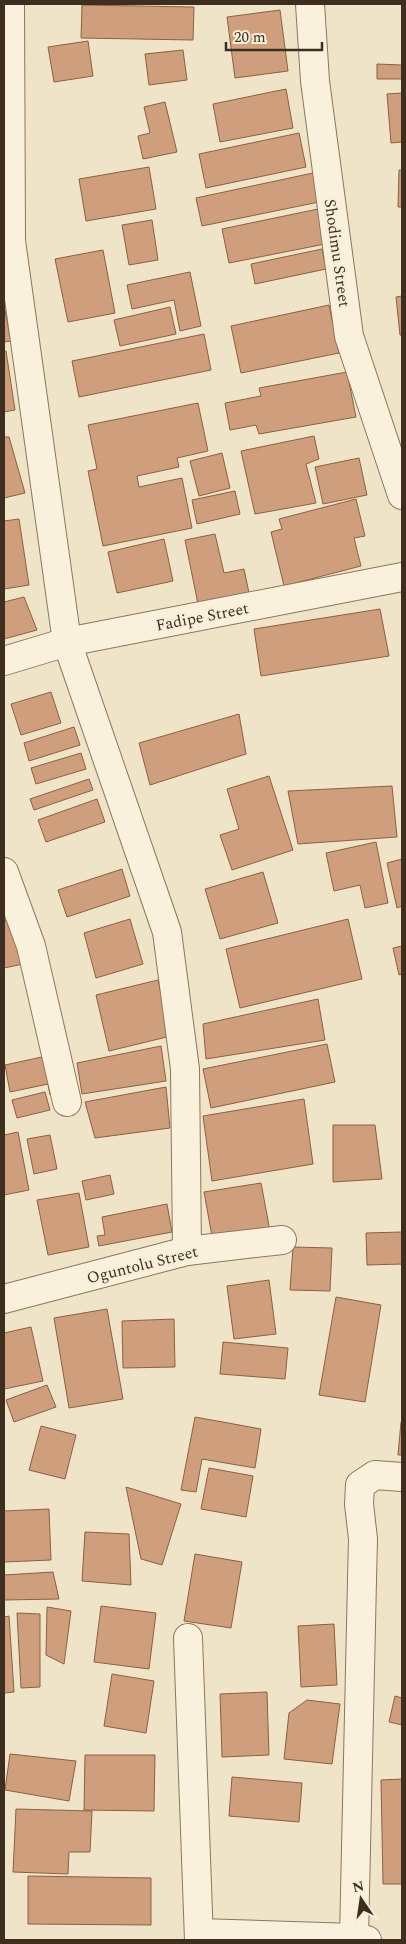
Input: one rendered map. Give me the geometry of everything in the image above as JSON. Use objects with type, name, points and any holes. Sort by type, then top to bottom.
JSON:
[{"type":"street","points":[[10,4],[11,241],[67,642],[167,932],[185,1068],[187,1251]]},
{"type":"street","name":"Shodimu Street","points":[[310,4],[315,81],[349,336],[402,495]]},
{"type":"street","name":"Fadipe Street","points":[[4,661],[67,642],[402,576]]},
{"type":"street","points":[[4,872],[31,946],[67,1102]]},
{"type":"street","name":"Oguntolu Street","points":[[4,1299],[187,1251],[282,1240]]},
{"type":"street","points":[[188,1638],[199,1936],[360,1939],[363,1539],[359,1504],[360,1485],[375,1475],[402,1476]]},
{"type":"building","points":[[82,5],[194,7],[193,40],[81,38]]},
{"type":"building","points":[[280,10],[288,71],[235,78],[227,17]]},
{"type":"building","points":[[88,41],[93,76],[54,82],[48,47]]},
{"type":"building","points":[[183,50],[187,80],[149,85],[145,54]]},
{"type":"building","points":[[377,64],[402,65],[402,79],[377,79]]},
{"type":"building","points":[[286,89],[293,128],[220,142],[213,104]]},
{"type":"building","points":[[402,93],[402,142],[391,143],[387,94]]},
{"type":"building","points":[[165,102],[177,152],[143,159],[138,136],[150,133],[144,107]]},
{"type":"building","points":[[299,133],[306,167],[206,188],[199,154]]},
{"type":"building","points":[[149,167],[156,209],[86,221],[79,179]]},
{"type":"building","points":[[399,170],[402,170],[402,207],[398,207]]},
{"type":"building","points":[[313,173],[319,202],[202,226],[196,198]]},
{"type":"building","points":[[318,209],[325,244],[229,263],[222,229]]},
{"type":"building","points":[[152,220],[158,260],[129,265],[122,225]]},
{"type":"building","points":[[322,249],[326,269],[255,284],[251,264]]},
{"type":"building","points":[[103,250],[115,313],[68,322],[55,259]]},
{"type":"building","points":[[190,272],[201,326],[180,331],[174,300],[132,309],[127,285]]},
{"type":"building","points":[[402,296],[402,335],[400,335],[396,297]]},
{"type":"building","points":[[4,305],[11,341],[4,342]]},
{"type":"building","points":[[329,305],[339,353],[241,373],[231,326]]},
{"type":"building","points":[[170,307],[176,334],[120,346],[114,320]]},
{"type":"building","points":[[204,334],[211,370],[79,397],[72,361]]},
{"type":"building","points":[[4,351],[6,351],[15,410],[4,412]]},
{"type":"building","points":[[347,372],[356,417],[259,434],[256,425],[230,430],[225,403],[261,396],[259,388]]},
{"type":"building","points":[[198,403],[208,451],[177,458],[179,467],[137,476],[139,487],[182,478],[192,528],[103,546],[88,471],[97,469],[88,425]]},
{"type":"building","points":[[314,436],[319,459],[306,464],[316,503],[255,514],[241,451]]},
{"type":"building","points":[[4,437],[9,437],[25,493],[4,498]]},
{"type":"building","points":[[222,453],[230,488],[199,496],[190,461]]},
{"type":"building","points":[[359,458],[367,495],[323,504],[315,467]]},
{"type":"building","points":[[235,491],[240,514],[197,524],[192,500]]},
{"type":"building","points":[[356,499],[365,536],[354,538],[361,566],[284,586],[271,532],[282,529],[279,519]]},
{"type":"building","points":[[19,519],[29,585],[4,589],[4,521]]},
{"type":"building","points":[[215,534],[224,573],[244,569],[249,593],[198,604],[185,540]]},
{"type":"building","points":[[164,539],[173,581],[117,593],[108,552]]},
{"type":"building","points":[[24,597],[37,630],[4,639],[4,602]]},
{"type":"building","points":[[380,609],[389,656],[261,676],[254,629]]},
{"type":"building","points":[[51,692],[61,723],[21,735],[11,704]]},
{"type":"building","points":[[239,714],[246,754],[150,785],[139,743]]},
{"type":"building","points":[[74,727],[80,745],[29,761],[24,743]]},
{"type":"building","points":[[81,753],[86,769],[36,784],[31,768]]},
{"type":"building","points":[[269,776],[293,850],[232,870],[220,835],[239,829],[227,789]]},
{"type":"building","points":[[89,779],[93,790],[34,810],[30,799]]},
{"type":"building","points":[[392,786],[397,837],[298,844],[288,791]]},
{"type":"building","points":[[97,799],[105,822],[46,842],[38,820]]},
{"type":"building","points":[[376,842],[388,903],[365,908],[360,885],[334,891],[326,853]]},
{"type":"building","points":[[402,859],[402,906],[397,908],[387,863]]},
{"type":"building","points":[[122,869],[130,896],[67,917],[58,890]]},
{"type":"building","points":[[263,872],[278,923],[220,939],[205,889]]},
{"type":"building","points":[[19,918],[28,963],[4,968],[4,921]]},
{"type":"building","points":[[130,919],[143,964],[96,978],[84,933]]},
{"type":"building","points":[[348,919],[362,979],[240,1008],[226,949]]},
{"type":"building","points":[[402,946],[402,974],[399,975],[393,948]]},
{"type":"building","points":[[158,980],[171,1036],[109,1051],[96,995]]},
{"type":"building","points":[[318,999],[325,1040],[206,1059],[203,1024]]},
{"type":"building","points":[[327,1044],[335,1082],[211,1108],[203,1069]]},
{"type":"building","points":[[161,1046],[166,1081],[82,1094],[77,1063]]},
{"type":"building","points":[[51,1055],[59,1093],[50,1095],[48,1084],[10,1092],[5,1065]]},
{"type":"building","points":[[166,1087],[170,1128],[95,1138],[85,1102]]},
{"type":"building","points":[[45,1092],[50,1110],[17,1118],[12,1100]]},
{"type":"building","points":[[304,1099],[313,1164],[212,1181],[203,1116]]},
{"type":"building","points":[[333,1125],[375,1125],[382,1179],[333,1182]]},
{"type":"building","points":[[18,1132],[29,1190],[4,1195],[4,1135]]},
{"type":"building","points":[[50,1135],[57,1169],[34,1174],[27,1139]]},
{"type":"building","points":[[110,1175],[114,1194],[86,1200],[82,1181]]},
{"type":"building","points":[[261,1183],[270,1231],[213,1242],[204,1192]]},
{"type":"building","points":[[79,1193],[89,1247],[48,1255],[37,1200]]},
{"type":"building","points":[[167,1204],[172,1232],[99,1246],[97,1236],[105,1235],[102,1217]]},
{"type":"building","points":[[402,1232],[402,1264],[367,1265],[366,1233]]},
{"type":"building","points":[[293,1247],[332,1248],[330,1291],[290,1290]]},
{"type":"building","points":[[269,1280],[276,1334],[234,1339],[227,1286]]},
{"type":"building","points":[[336,1297],[381,1305],[365,1402],[319,1395]]},
{"type":"building","points":[[107,1309],[123,1399],[69,1408],[54,1318]]},
{"type":"building","points":[[174,1319],[175,1367],[123,1368],[122,1321]]},
{"type":"building","points":[[31,1327],[43,1381],[4,1389],[4,1333]]},
{"type":"building","points":[[223,1342],[288,1348],[285,1379],[220,1374]]},
{"type":"building","points":[[47,1385],[56,1407],[14,1422],[6,1400]]},
{"type":"building","points":[[195,1417],[261,1429],[255,1468],[202,1459],[196,1492],[181,1490]]},
{"type":"building","points":[[401,1422],[402,1455],[398,1455]]},
{"type":"building","points":[[41,1426],[76,1435],[65,1479],[29,1470]]},
{"type":"building","points":[[209,1468],[253,1476],[246,1517],[201,1509]]},
{"type":"building","points":[[126,1487],[181,1504],[162,1565],[141,1559]]},
{"type":"building","points":[[49,1509],[51,1560],[4,1562],[4,1511]]},
{"type":"building","points":[[85,1532],[129,1534],[131,1585],[82,1581]]},
{"type":"building","points":[[195,1554],[242,1562],[231,1628],[184,1621]]},
{"type":"building","points":[[53,1572],[59,1599],[4,1600],[4,1575]]},
{"type":"building","points":[[101,1606],[156,1613],[149,1669],[94,1662]]},
{"type":"building","points":[[47,1607],[71,1611],[64,1664],[46,1655]]},
{"type":"building","points":[[17,1613],[40,1614],[40,1687],[21,1688]]},
{"type":"building","points":[[9,1616],[14,1692],[4,1693],[4,1617]]},
{"type":"building","points":[[334,1624],[337,1685],[301,1687],[298,1626]]},
{"type":"building","points":[[112,1674],[154,1681],[146,1733],[104,1726]]},
{"type":"building","points":[[267,1692],[269,1755],[222,1757],[220,1694]]},
{"type":"building","points":[[395,1696],[402,1698],[402,1725],[389,1722]]},
{"type":"building","points":[[307,1700],[340,1704],[332,1764],[284,1759],[289,1713]]},
{"type":"building","points":[[10,1754],[76,1761],[69,1801],[5,1790]]},
{"type":"building","points":[[85,1755],[155,1755],[154,1811],[84,1810]]},
{"type":"building","points":[[232,1777],[302,1783],[299,1822],[229,1816]]},
{"type":"building","points":[[402,1779],[402,1884],[383,1884],[381,1780]]},
{"type":"building","points":[[16,1809],[92,1811],[90,1852],[69,1852],[68,1874],[13,1872]]},
{"type":"building","points":[[28,1876],[151,1878],[151,1925],[28,1924]]}]
